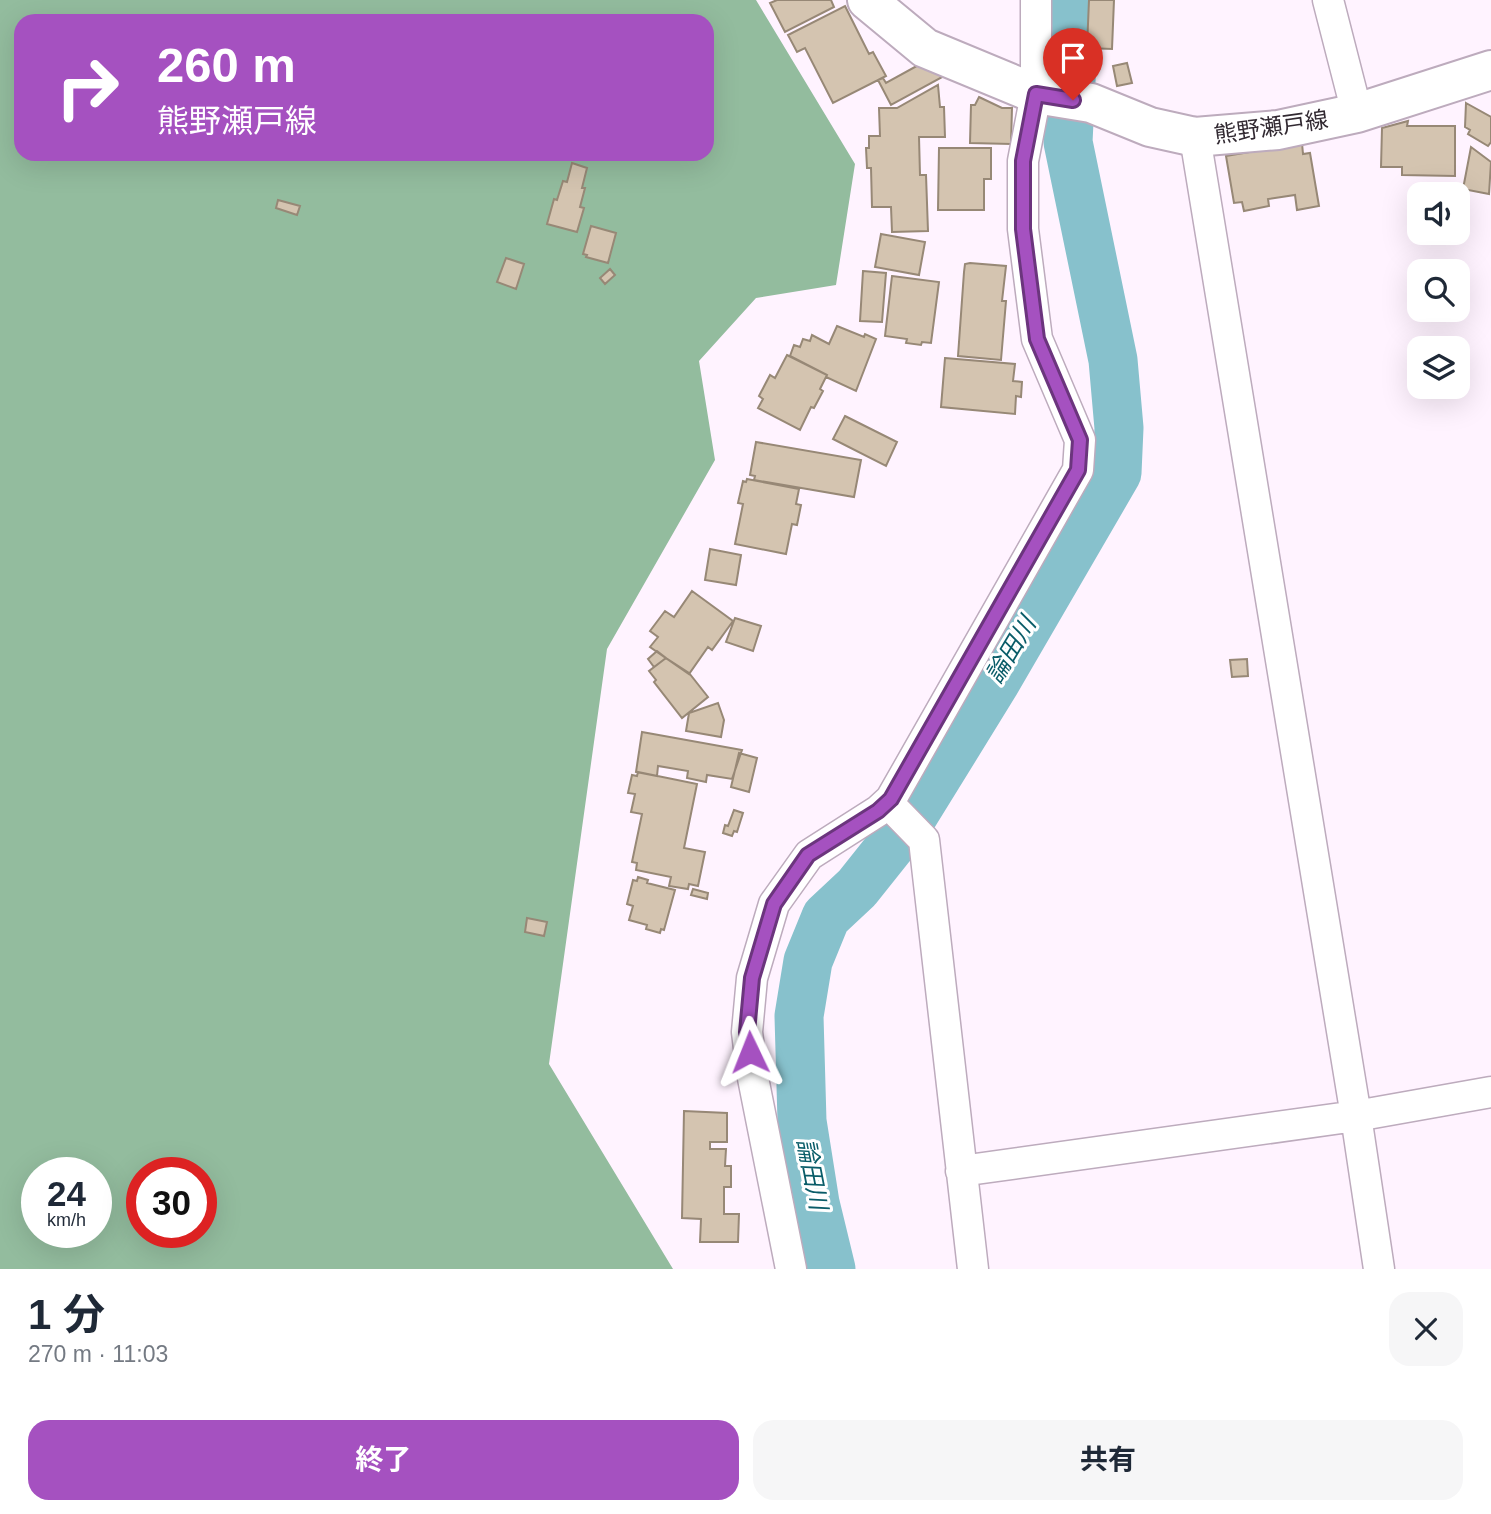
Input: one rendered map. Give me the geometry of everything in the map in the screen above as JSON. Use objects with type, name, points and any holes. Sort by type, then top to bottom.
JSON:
[{"type":"main road","name":"熊野瀬戸線","points":[[867,0],[925,48],[1036,94],[1091,103],[1150,127],[1195,137],[1278,130],[1357,113],[1491,71]]},
{"type":"street","points":[[790,1269],[752,1073],[747,1032],[752,978],[774,904],[808,855],[888,803],[1078,470],[1080,440],[1037,339],[1023,229],[1023,161],[1036,94],[1036,0]]},
{"type":"street","points":[[1328,0],[1357,113]]},
{"type":"street","points":[[1195,137],[1379,1269]]},
{"type":"street","points":[[888,803],[924,840],[973,1269]]},
{"type":"street","points":[[961,1171],[1356,1116],[1491,1093]]},
{"type":"green space","points":[[0,0],[756,0],[855,164],[836,285],[756,298],[699,361],[715,460],[607,649],[549,1064],[673,1269],[0,1269]]},
{"type":"building","points":[[777,0],[831,0],[834,7],[785,32],[770,3]]},
{"type":"building","points":[[1089,0],[1114,0],[1112,49],[1087,48]]},
{"type":"building","points":[[845,6],[869,54],[873,52],[886,76],[833,103],[805,48],[797,52],[788,35]]},
{"type":"building","points":[[924,62],[946,75],[891,105],[878,80],[883,78],[886,83]]},
{"type":"building","points":[[1127,63],[1132,83],[1117,86],[1113,66]]},
{"type":"building","points":[[938,85],[940,107],[944,107],[945,137],[919,137],[920,175],[926,175],[928,231],[892,232],[891,207],[872,207],[871,168],[867,168],[866,148],[869,148],[869,136],[880,136],[879,108],[897,108]]},
{"type":"building","points":[[979,97],[1002,108],[1012,108],[1011,144],[970,143],[971,105],[975,105]]},
{"type":"building","points":[[1466,103],[1491,117],[1491,142],[1488,146],[1468,134],[1470,130],[1465,127]]},
{"type":"building","points":[[1408,121],[1407,126],[1455,126],[1455,176],[1402,175],[1402,167],[1381,167],[1382,128]]},
{"type":"building","points":[[1302,143],[1303,154],[1310,153],[1319,206],[1297,210],[1295,195],[1268,199],[1269,206],[1244,211],[1242,202],[1234,203],[1226,156]]},
{"type":"building","points":[[1471,147],[1491,162],[1489,194],[1470,190],[1470,182],[1464,182]]},
{"type":"building","points":[[939,148],[991,148],[991,179],[984,179],[984,210],[938,210]]},
{"type":"building","points":[[572,163],[587,168],[580,207],[584,208],[577,232],[547,224],[554,199],[557,200],[563,181],[567,182]]},
{"type":"building","points":[[278,200],[300,206],[297,215],[276,208]]},
{"type":"building","points":[[591,226],[616,233],[608,263],[583,254]]},
{"type":"building","points":[[881,234],[925,242],[919,275],[875,267]]},
{"type":"building","points":[[506,258],[524,264],[516,289],[497,282]]},
{"type":"building","points":[[965,264],[1006,266],[1002,301],[1006,301],[1001,360],[958,356]]},
{"type":"building","points":[[610,269],[615,275],[605,284],[600,278]]},
{"type":"building","points":[[863,271],[886,273],[882,322],[860,321]]},
{"type":"building","points":[[892,276],[939,282],[931,343],[906,343],[907,339],[885,336]]},
{"type":"building","points":[[837,326],[876,339],[856,391],[790,356],[794,345],[800,347],[803,339],[810,341],[812,335],[829,344]]},
{"type":"building","points":[[787,355],[827,375],[820,389],[823,391],[814,408],[811,407],[800,430],[758,408],[763,399],[759,396],[770,375],[775,378]]},
{"type":"building","points":[[945,358],[1015,364],[1013,381],[1022,382],[1021,397],[1016,396],[1015,414],[941,407]]},
{"type":"building","points":[[845,416],[897,442],[886,466],[833,439]]},
{"type":"building","points":[[756,442],[861,460],[854,497],[754,480],[755,476],[750,475]]},
{"type":"building","points":[[747,479],[799,489],[796,504],[801,505],[797,525],[792,524],[786,554],[735,544],[743,504],[738,503],[743,481],[746,482]]},
{"type":"building","points":[[710,549],[741,555],[736,585],[705,580]]},
{"type":"building","points":[[692,591],[733,621],[712,650],[708,647],[689,674],[650,647],[658,637],[650,631],[665,611],[674,617]]},
{"type":"building","points":[[735,618],[761,626],[753,651],[726,642]]},
{"type":"building","points":[[657,651],[666,658],[654,667],[648,659]]},
{"type":"building","points":[[666,658],[689,673],[708,697],[682,718],[654,682],[656,680],[649,671]]},
{"type":"building","points":[[1247,659],[1248,676],[1232,677],[1230,660]]},
{"type":"building","points":[[718,703],[724,720],[721,737],[686,731],[689,713]]},
{"type":"building","points":[[642,732],[742,750],[732,779],[707,775],[706,782],[687,778],[688,771],[658,766],[657,776],[636,772]]},
{"type":"building","points":[[739,753],[757,758],[749,792],[731,787]]},
{"type":"building","points":[[638,772],[697,784],[684,848],[705,852],[698,886],[689,884],[688,889],[669,886],[671,877],[636,870],[637,863],[632,862],[642,814],[631,812],[635,794],[628,793],[632,775],[637,776]]},
{"type":"building","points":[[734,810],[743,813],[737,832],[734,831],[732,836],[723,833]]},
{"type":"building","points":[[638,877],[648,880],[647,883],[675,890],[664,930],[661,929],[660,933],[646,929],[647,925],[629,920],[633,906],[627,904],[633,880],[637,881]]},
{"type":"building","points":[[693,889],[708,893],[707,899],[691,895]]},
{"type":"building","points":[[527,918],[547,922],[544,936],[525,932]]},
{"type":"building","points":[[684,1111],[727,1113],[727,1142],[710,1142],[710,1149],[726,1149],[725,1166],[731,1166],[731,1187],[724,1187],[724,1214],[739,1214],[738,1242],[700,1242],[701,1219],[682,1218]]},
{"type":"waterway","name":"論田川","points":[[831,1269],[815,1203],[802,1121],[799,1016],[808,961],[826,917],[857,888],[908,824],[995,683],[1117,473],[1119,428],[1113,360],[1068,142],[1075,0]]},
{"type":"route","points":[[750,1052],[747,1032],[752,978],[774,904],[808,855],[878,811],[891,799],[1078,470],[1080,440],[1037,339],[1023,229],[1023,161],[1036,94],[1073,100]]}]
